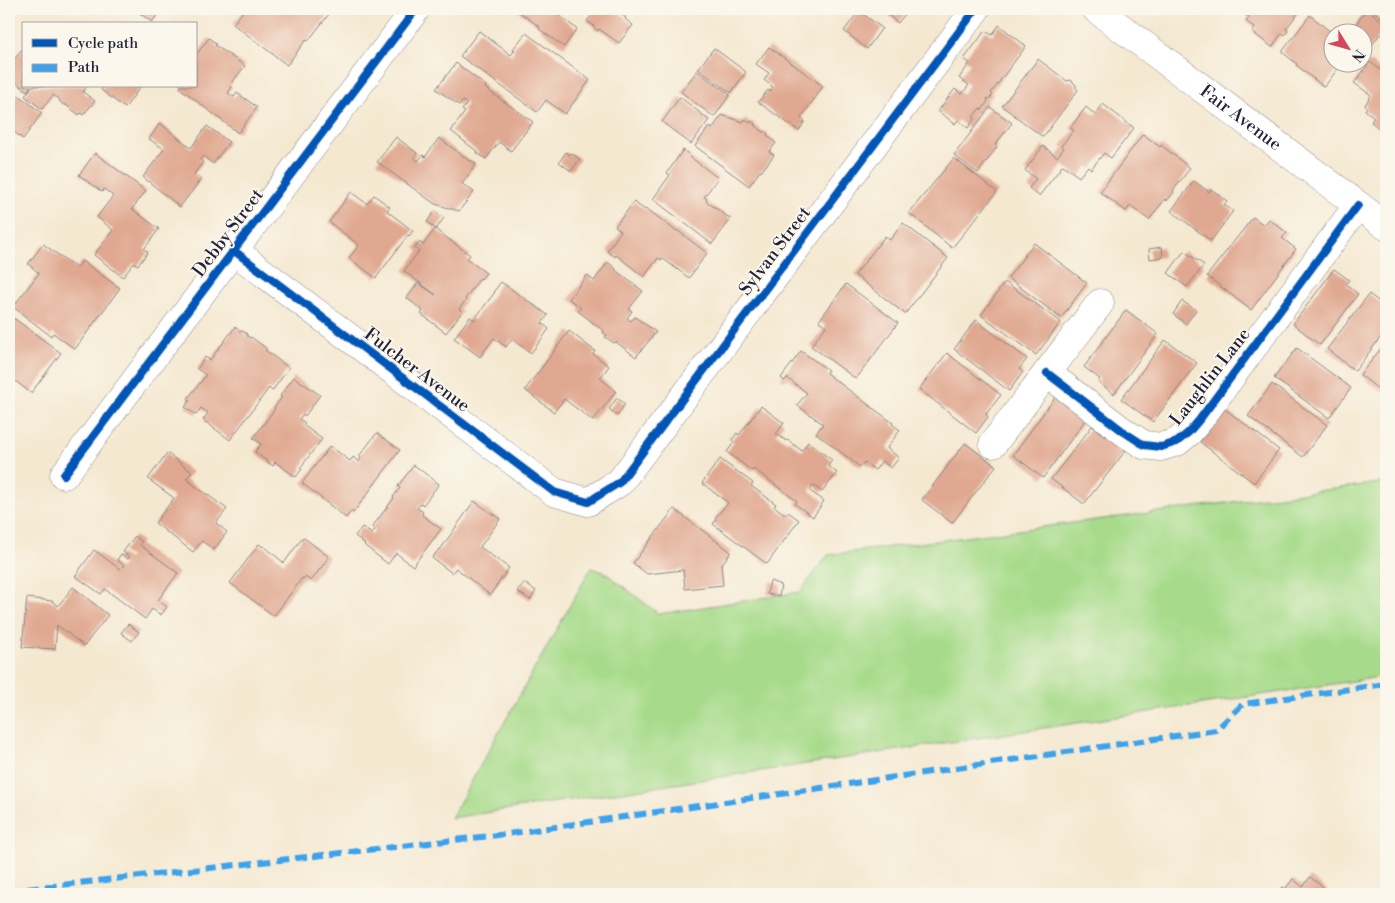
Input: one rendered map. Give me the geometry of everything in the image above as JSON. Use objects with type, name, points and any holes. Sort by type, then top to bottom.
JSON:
[{"type":"street","name":"Debby Street","points":[[64,475],[416,9]]},
{"type":"street","name":"Sylvan Street","points":[[588,502],[620,482],[976,9]]},
{"type":"street","name":"Fair Avenue","points":[[1096,9],[1386,226]]},
{"type":"street","name":"Laughlin Lane","points":[[1047,373],[1144,445],[1161,447],[1176,442],[1189,432],[1200,419],[1358,205]]},
{"type":"street","name":"Fulcher Avenue","points":[[233,250],[554,492],[588,502]]},
{"type":"street","points":[[993,444],[1100,303]]},
{"type":"green space","points":[[1386,482],[1386,676],[451,818],[591,568],[604,572],[659,614],[800,592],[828,555]]},
{"type":"building","points":[[134,9],[162,9],[152,22]]},
{"type":"building","points":[[245,9],[333,9],[287,65],[233,24]]},
{"type":"building","points":[[515,9],[555,9],[553,11],[577,29],[564,47]]},
{"type":"building","points":[[597,9],[614,9],[633,25],[619,43],[599,29],[598,31],[587,21]]},
{"type":"building","points":[[619,9],[633,9],[628,15]]},
{"type":"building","points":[[893,9],[909,9],[898,23],[888,15]]},
{"type":"building","points":[[1246,9],[1301,9],[1286,29],[1288,31],[1285,35],[1282,33],[1272,47],[1252,32],[1255,28],[1246,21],[1249,17],[1246,15],[1249,11]]},
{"type":"building","points":[[1367,9],[1386,24],[1386,38],[1380,34],[1372,45],[1372,22],[1357,22]]},
{"type":"building","points":[[1371,9],[1386,9],[1386,20]]},
{"type":"building","points":[[859,11],[882,28],[867,49],[844,31]]},
{"type":"building","points":[[1310,15],[1322,25],[1322,72],[1335,72],[1324,87],[1282,52]]},
{"type":"building","points":[[999,25],[1026,46],[991,93],[993,95],[987,99],[988,101],[982,110],[980,108],[973,117],[975,118],[968,128],[958,120],[955,124],[938,111],[955,89],[962,94],[969,85],[959,78],[970,63],[964,59],[985,31],[992,35]]},
{"type":"building","points":[[479,31],[511,55],[515,50],[513,49],[526,33],[590,80],[565,114],[546,100],[537,112],[460,56]]},
{"type":"building","points":[[209,38],[215,45],[245,66],[230,85],[232,87],[228,93],[234,97],[237,93],[257,107],[238,133],[180,88],[198,88],[198,52]]},
{"type":"building","points":[[769,47],[823,86],[801,118],[805,121],[799,131],[758,102],[773,87],[764,80],[769,73],[756,64]]},
{"type":"building","points":[[714,48],[746,72],[731,93],[698,69]]},
{"type":"building","points":[[22,51],[22,87],[9,77],[9,67]]},
{"type":"building","points":[[1038,59],[1067,81],[1071,80],[1078,90],[1043,137],[1002,106]]},
{"type":"building","points":[[456,63],[486,86],[485,88],[533,122],[511,151],[499,142],[486,159],[451,131],[465,112],[462,110],[467,104],[463,101],[459,105],[436,89]]},
{"type":"building","points":[[1372,64],[1386,74],[1386,133],[1371,122],[1374,117],[1365,110],[1367,107],[1365,105],[1371,95],[1354,83],[1362,72],[1372,72]]},
{"type":"building","points":[[697,71],[730,95],[714,117],[681,92]]},
{"type":"building","points":[[9,88],[42,113],[23,139],[9,128]]},
{"type":"building","points":[[31,88],[86,88],[83,92],[95,101],[83,115],[81,113],[79,115],[53,95],[42,109],[25,96]]},
{"type":"building","points":[[102,88],[140,88],[125,108],[101,90]]},
{"type":"building","points":[[680,97],[709,120],[691,144],[662,122]]},
{"type":"building","points":[[1103,104],[1134,128],[1111,158],[1104,153],[1091,169],[1088,166],[1079,177],[1063,165],[1039,196],[1029,188],[1036,179],[1025,170],[1043,146],[1057,157],[1064,148],[1061,146],[1074,130],[1070,128],[1086,107],[1095,115]]},
{"type":"building","points":[[990,107],[1012,123],[995,145],[997,147],[978,173],[954,155]]},
{"type":"building","points":[[722,115],[743,122],[745,119],[750,123],[751,121],[754,125],[765,131],[776,143],[769,152],[774,155],[749,186],[695,146],[709,127],[712,129]]},
{"type":"building","points":[[160,123],[191,148],[207,126],[229,142],[213,164],[203,156],[200,160],[203,162],[194,174],[201,179],[180,207],[143,177],[164,149],[149,139]]},
{"type":"building","points":[[1143,134],[1160,147],[1161,145],[1190,168],[1167,201],[1165,199],[1149,220],[1130,206],[1126,211],[1100,192]]},
{"type":"building","points":[[396,137],[417,153],[414,158],[418,161],[423,155],[425,157],[439,138],[476,164],[462,184],[474,192],[459,211],[435,204],[377,162]]},
{"type":"building","points":[[683,150],[718,178],[704,197],[707,199],[706,201],[731,219],[712,244],[653,199],[670,175],[667,173]]},
{"type":"building","points":[[566,152],[580,159],[571,171],[559,162]]},
{"type":"building","points":[[95,153],[146,191],[132,209],[159,229],[144,249],[148,252],[138,265],[134,263],[123,277],[94,255],[113,230],[97,217],[113,196],[104,189],[102,192],[79,175]]},
{"type":"building","points":[[954,158],[997,192],[952,248],[909,213]]},
{"type":"building","points":[[1194,181],[1209,192],[1211,189],[1227,201],[1224,205],[1233,211],[1211,241],[1171,211]]},
{"type":"building","points":[[351,192],[367,204],[374,195],[390,207],[387,211],[413,231],[376,278],[349,258],[359,245],[329,222]]},
{"type":"building","points":[[634,202],[645,210],[646,208],[707,253],[689,278],[662,258],[661,260],[658,258],[644,277],[616,255],[615,257],[607,251],[621,231],[615,226]]},
{"type":"building","points":[[435,211],[444,218],[436,229],[427,222]]},
{"type":"building","points":[[1253,217],[1264,225],[1269,219],[1287,233],[1282,238],[1296,249],[1251,310],[1207,276]]},
{"type":"building","points":[[903,223],[948,258],[905,314],[855,275],[885,236],[890,240]]},
{"type":"building","points":[[435,229],[470,255],[467,259],[486,273],[480,278],[465,299],[459,309],[462,312],[446,333],[421,314],[423,311],[407,298],[418,283],[436,295],[404,271],[419,251],[415,248],[420,242],[423,245]]},
{"type":"building","points":[[1034,243],[1087,283],[1061,318],[1008,278]]},
{"type":"building","points":[[43,244],[77,268],[82,261],[120,288],[75,349],[53,333],[51,336],[13,307],[39,273],[28,264]]},
{"type":"building","points":[[1162,247],[1163,257],[1150,259],[1149,249]]},
{"type":"building","points":[[1184,251],[1204,265],[1187,287],[1168,273]]},
{"type":"building","points":[[608,262],[615,270],[643,291],[629,309],[632,311],[627,318],[631,321],[635,317],[656,332],[636,357],[616,342],[614,343],[605,337],[607,335],[603,333],[604,331],[578,311],[581,308],[569,299],[587,275],[594,281]]},
{"type":"building","points":[[1334,269],[1349,280],[1346,284],[1358,294],[1320,345],[1293,324]]},
{"type":"building","points":[[501,282],[548,315],[542,323],[549,329],[531,353],[512,339],[506,347],[494,338],[480,357],[454,338],[470,317],[474,320]]},
{"type":"building","points":[[1005,282],[1061,322],[1036,355],[981,315]]},
{"type":"building","points":[[846,284],[898,323],[856,379],[811,346],[826,326],[819,321]]},
{"type":"building","points":[[1369,294],[1386,307],[1386,330],[1355,371],[1327,349]]},
{"type":"building","points":[[1182,301],[1196,310],[1186,324],[1173,314]]},
{"type":"building","points":[[1126,310],[1158,334],[1114,394],[1098,382],[1100,379],[1084,367]]},
{"type":"building","points":[[9,315],[61,353],[31,393],[9,376]]},
{"type":"building","points":[[976,320],[1027,359],[1019,369],[1023,372],[1009,391],[954,349]]},
{"type":"building","points":[[235,327],[267,349],[265,350],[289,368],[272,391],[269,388],[230,440],[203,420],[208,413],[201,408],[196,415],[185,407],[190,400],[188,398],[206,375],[197,369],[205,357],[210,360]]},
{"type":"building","points":[[569,331],[595,351],[593,354],[609,366],[600,378],[616,391],[593,421],[564,399],[554,412],[525,390]]},
{"type":"building","points":[[1165,340],[1197,363],[1153,422],[1121,399]]},
{"type":"building","points":[[1386,342],[1386,395],[1360,375]]},
{"type":"building","points":[[1297,348],[1351,388],[1329,418],[1274,378]]},
{"type":"building","points":[[801,351],[828,370],[826,373],[900,430],[887,448],[899,458],[891,468],[882,461],[875,470],[864,462],[860,467],[816,433],[823,424],[797,405],[807,393],[787,378],[784,381],[781,378]]},
{"type":"building","points":[[947,353],[1001,395],[986,414],[988,417],[976,433],[919,389]]},
{"type":"building","points":[[294,377],[320,395],[305,416],[303,414],[299,419],[305,423],[303,425],[322,439],[300,468],[302,469],[296,477],[275,462],[273,466],[255,452],[261,444],[253,438],[275,409],[282,397],[280,396]]},
{"type":"building","points":[[1272,384],[1327,425],[1303,457],[1248,416]]},
{"type":"building","points":[[1056,396],[1086,419],[1043,478],[1013,455]]},
{"type":"building","points":[[617,398],[625,404],[617,416],[609,409]]},
{"type":"building","points":[[761,406],[784,423],[776,434],[788,440],[802,451],[808,442],[832,460],[828,466],[837,473],[822,492],[813,485],[810,491],[824,501],[813,517],[795,504],[797,501],[754,469],[752,471],[727,452],[734,442],[732,440],[737,433],[739,435]]},
{"type":"building","points":[[1225,409],[1279,450],[1254,483],[1200,442]]},
{"type":"building","points":[[1092,426],[1106,437],[1108,434],[1127,449],[1084,504],[1051,479]]},
{"type":"building","points":[[377,433],[400,450],[353,513],[351,511],[346,518],[302,483],[330,446],[350,461],[353,457],[359,462],[361,458],[359,456]]},
{"type":"building","points":[[965,443],[996,466],[952,523],[922,500]]},
{"type":"building","points":[[167,453],[192,472],[186,479],[227,509],[216,523],[227,532],[214,550],[202,541],[193,552],[155,523],[174,498],[148,479]]},
{"type":"building","points":[[720,459],[753,483],[751,486],[776,504],[774,506],[786,515],[788,512],[799,520],[767,564],[713,524],[716,520],[715,518],[728,503],[702,483]]},
{"type":"building","points":[[414,465],[439,484],[423,505],[421,503],[417,508],[423,512],[422,515],[441,529],[413,566],[396,553],[388,564],[355,536],[362,527],[372,534],[375,530],[372,527],[394,498],[400,488],[398,486]]},
{"type":"building","points":[[474,501],[500,519],[480,547],[509,568],[490,595],[456,568],[452,573],[432,558],[440,550]]},
{"type":"building","points":[[674,509],[731,552],[721,565],[723,585],[685,589],[683,570],[647,574],[633,563]]},
{"type":"building","points":[[135,536],[142,542],[140,545],[178,573],[158,600],[167,607],[161,615],[152,609],[145,619],[105,589],[101,594],[75,576],[94,550],[120,569],[124,565],[117,560],[121,554],[128,559],[130,557],[123,552]]},
{"type":"building","points":[[303,537],[329,557],[311,581],[305,577],[302,578],[274,616],[230,583],[259,544],[284,563]]},
{"type":"building","points":[[770,581],[781,585],[779,596],[767,594]]},
{"type":"building","points":[[524,583],[536,591],[530,600],[517,591]]},
{"type":"building","points":[[73,587],[108,615],[84,646],[57,625],[55,649],[22,647],[27,598],[52,601],[58,606]]},
{"type":"building","points":[[128,624],[139,632],[132,641],[121,633]]},
{"type":"building","points":[[1310,877],[1327,890],[1324,894],[1277,894],[1283,887],[1285,889],[1293,879],[1303,887]]},
{"type":"marked path","points":[[9,891],[507,834],[1216,730],[1243,704],[1386,684]]},
{"type":"cycle path","points":[[64,475],[416,9]]},
{"type":"cycle path","points":[[233,250],[554,492],[588,502],[620,482],[976,9]]},
{"type":"cycle path","points":[[1047,373],[1144,445],[1161,447],[1177,442],[1200,419],[1358,205]]}]
